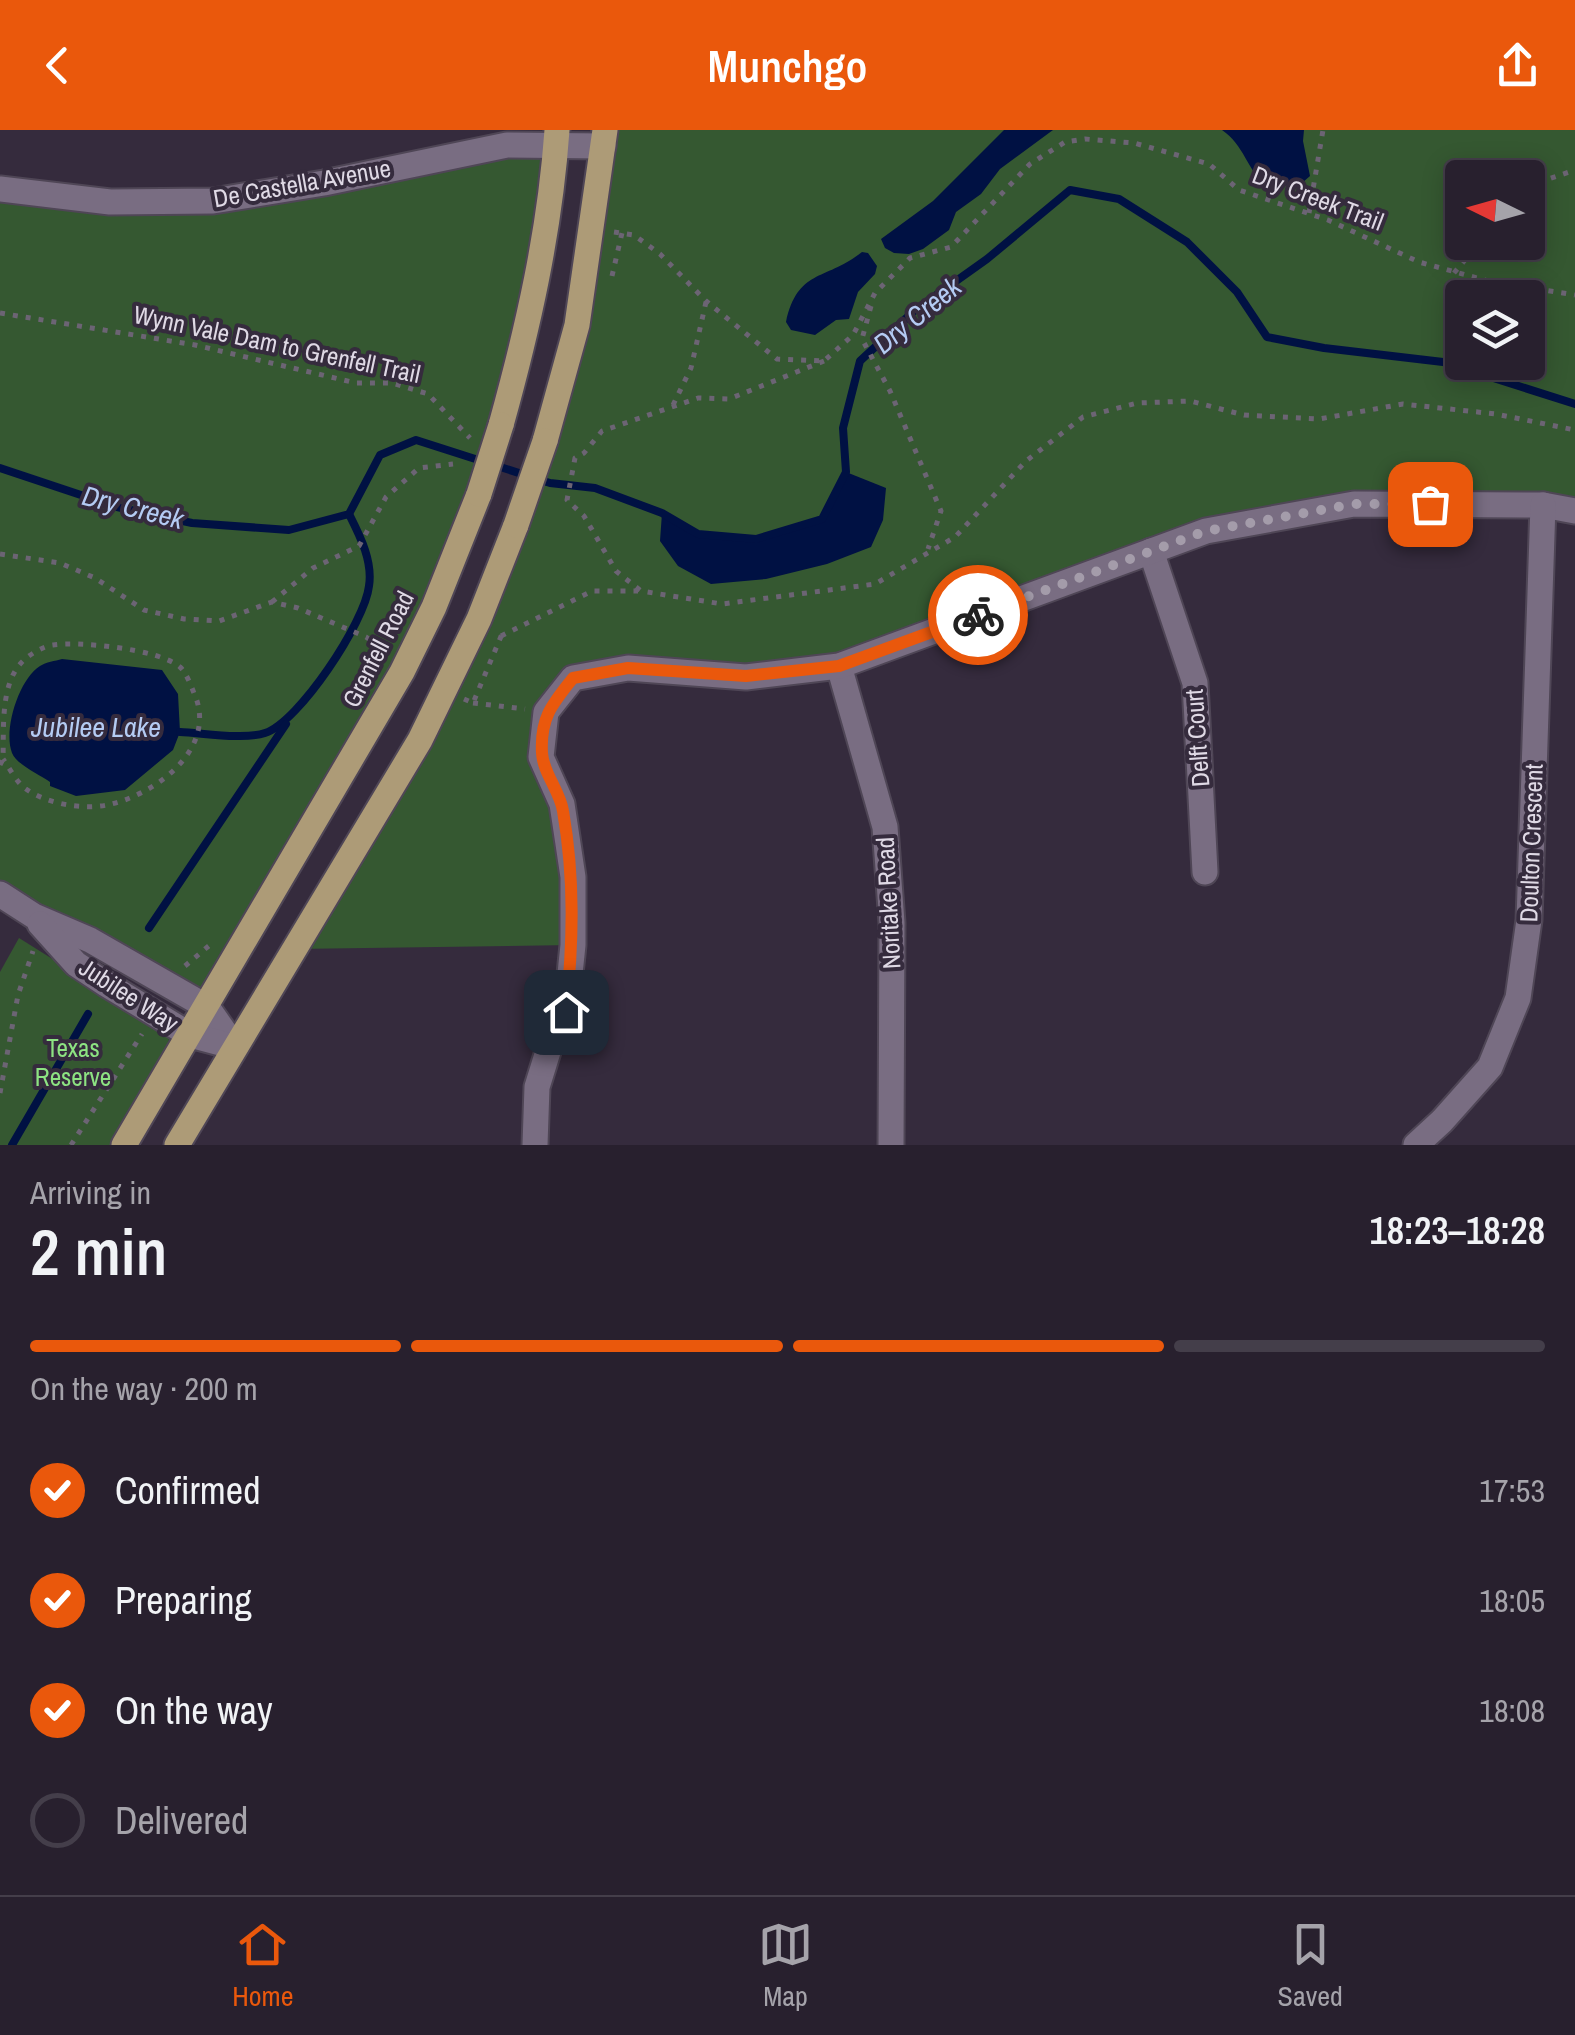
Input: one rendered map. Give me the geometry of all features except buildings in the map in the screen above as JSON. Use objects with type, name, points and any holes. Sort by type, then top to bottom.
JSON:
[{"type":"main road","name":"Grenfell Road","points":[[124,1145],[402,672],[434,608],[479,494],[501,425],[536,285],[547,227],[556,137]]},
{"type":"main road","points":[[176,1145],[420,740],[478,620],[545,441],[577,325],[604,138]]},
{"type":"street","name":"De Castella Avenue","points":[[0,188],[110,202],[213,201],[324,183],[467,151],[556,137],[604,138]]},
{"type":"street","points":[[534,1145],[537,1087],[550,1045],[566,1012],[573,945],[573,878],[562,804],[542,757],[546,712],[573,678],[628,668],[746,676],[839,666],[1206,531],[1354,504],[1542,504],[1575,511]]},
{"type":"street","name":"Doulton Crescent","points":[[1416,1145],[1490,1066],[1518,998],[1529,920],[1542,504]]},
{"type":"street","name":"Delft Court","points":[[1152,551],[1195,683],[1205,872]]},
{"type":"street","name":"Noritake Road","points":[[839,666],[885,828],[892,922],[891,1145]]},
{"type":"street","name":"Jubilee Way","points":[[0,894],[39,922],[76,964],[190,1035],[236,1047]]},
{"type":"street","name":"Jubilee Way","points":[[39,922],[90,940],[206,1007],[236,1047]]},
{"type":"path","points":[[1309,213],[1323,130]]},
{"type":"path","name":"Dry Creek Trail","points":[[824,361],[853,335],[875,294],[910,258],[950,247],[1030,164],[1075,140],[1134,142],[1209,164],[1239,190],[1309,213],[1418,262],[1454,273],[1575,296]]},
{"type":"path","points":[[1545,180],[1575,170]]},
{"type":"path","points":[[591,231],[634,235],[660,254],[706,302],[777,359],[824,361]]},
{"type":"path","points":[[1454,273],[1465,260]]},
{"type":"path","points":[[875,294],[862,339],[890,391],[941,511],[928,551]]},
{"type":"path","points":[[671,408],[691,368],[706,302]]},
{"type":"path","name":"Wynn Vale Dam to Grenfell Trail","points":[[0,313],[195,345],[356,383],[392,383],[428,394],[470,438]]},
{"type":"path","points":[[641,591],[616,571],[584,516],[567,500],[575,458],[584,454],[602,432],[698,398],[730,400],[824,361]]},
{"type":"path","points":[[502,636],[592,592],[641,591],[722,604],[875,584],[955,537],[1026,462],[1084,417],[1136,404],[1190,402],[1244,414],[1319,419],[1403,404],[1496,414],[1575,430]]},
{"type":"path","points":[[0,554],[60,564],[96,578],[144,610],[219,620],[272,602],[313,568],[358,546],[386,497],[420,468],[452,464]]},
{"type":"path","points":[[272,602],[298,608],[384,648]]},
{"type":"path","points":[[51,644],[122,647],[161,658],[182,668],[198,703],[195,740],[189,754],[135,796],[105,806],[46,799],[24,788],[2,762],[7,696],[13,673],[23,659],[51,644]]},
{"type":"path","points":[[473,702],[546,712]]},
{"type":"path","points":[[0,1093],[24,971],[39,922]]},
{"type":"path","points":[[172,989],[184,966],[220,936]]},
{"type":"path","points":[[71,1145],[130,1049],[157,1014]]},
{"type":"green space","points":[[602,130],[1575,130],[1575,511],[1354,504],[1151,551],[839,666],[573,678],[546,712],[573,945],[294,949],[466,646],[555,408]]},
{"type":"green space","points":[[556,144],[547,227],[434,607],[207,1007],[0,894],[0,187],[213,201]]},
{"type":"green space","name":"Texas Reserve","points":[[19,938],[161,1027],[169,1038],[168,1053],[110,1145],[0,1145],[0,972]]},
{"type":"water","points":[[1004,130],[1053,130],[1000,169],[981,194],[956,212],[949,230],[923,249],[909,254],[885,248],[881,239],[933,201]]},
{"type":"water","points":[[1222,130],[1304,130],[1310,176],[1302,183],[1266,187]]},
{"type":"water","points":[[862,252],[868,253],[877,266],[875,274],[858,292],[849,319],[836,320],[815,335],[791,330],[786,322],[798,292]]},
{"type":"water","points":[[846,472],[886,488],[883,520],[871,547],[827,564],[766,579],[711,584],[678,566],[660,541],[662,513],[699,534],[756,539],[821,519]]},
{"type":"water","name":"Jubilee Lake","points":[[62,659],[162,670],[178,694],[180,732],[173,750],[125,790],[76,796],[50,786],[50,782],[12,753],[11,719],[20,693],[40,666]]},
{"type":"waterway","name":"Dry Creek","points":[[0,468],[117,507],[192,523],[289,530],[349,514],[380,455],[416,440],[550,483],[595,488],[662,513],[698,534],[756,539],[822,519],[846,472],[843,428],[860,361],[914,311],[987,259],[1070,190],[1119,199],[1187,242],[1237,292],[1267,337],[1443,362],[1575,404]]},
{"type":"waterway","points":[[180,732],[235,736],[265,733],[279,725],[312,691],[356,623],[369,586],[367,558],[349,514]]},
{"type":"waterway","points":[[149,928],[286,724]]},
{"type":"waterway","points":[[12,1145],[88,1014]]},
{"type":"way so far","points":[[978,615],[1206,531],[1354,504],[1430,504]]},
{"type":"route","points":[[566,1012],[573,945],[573,878],[562,804],[542,757],[546,712],[573,678],[628,668],[746,676],[839,666],[978,615]]}]
